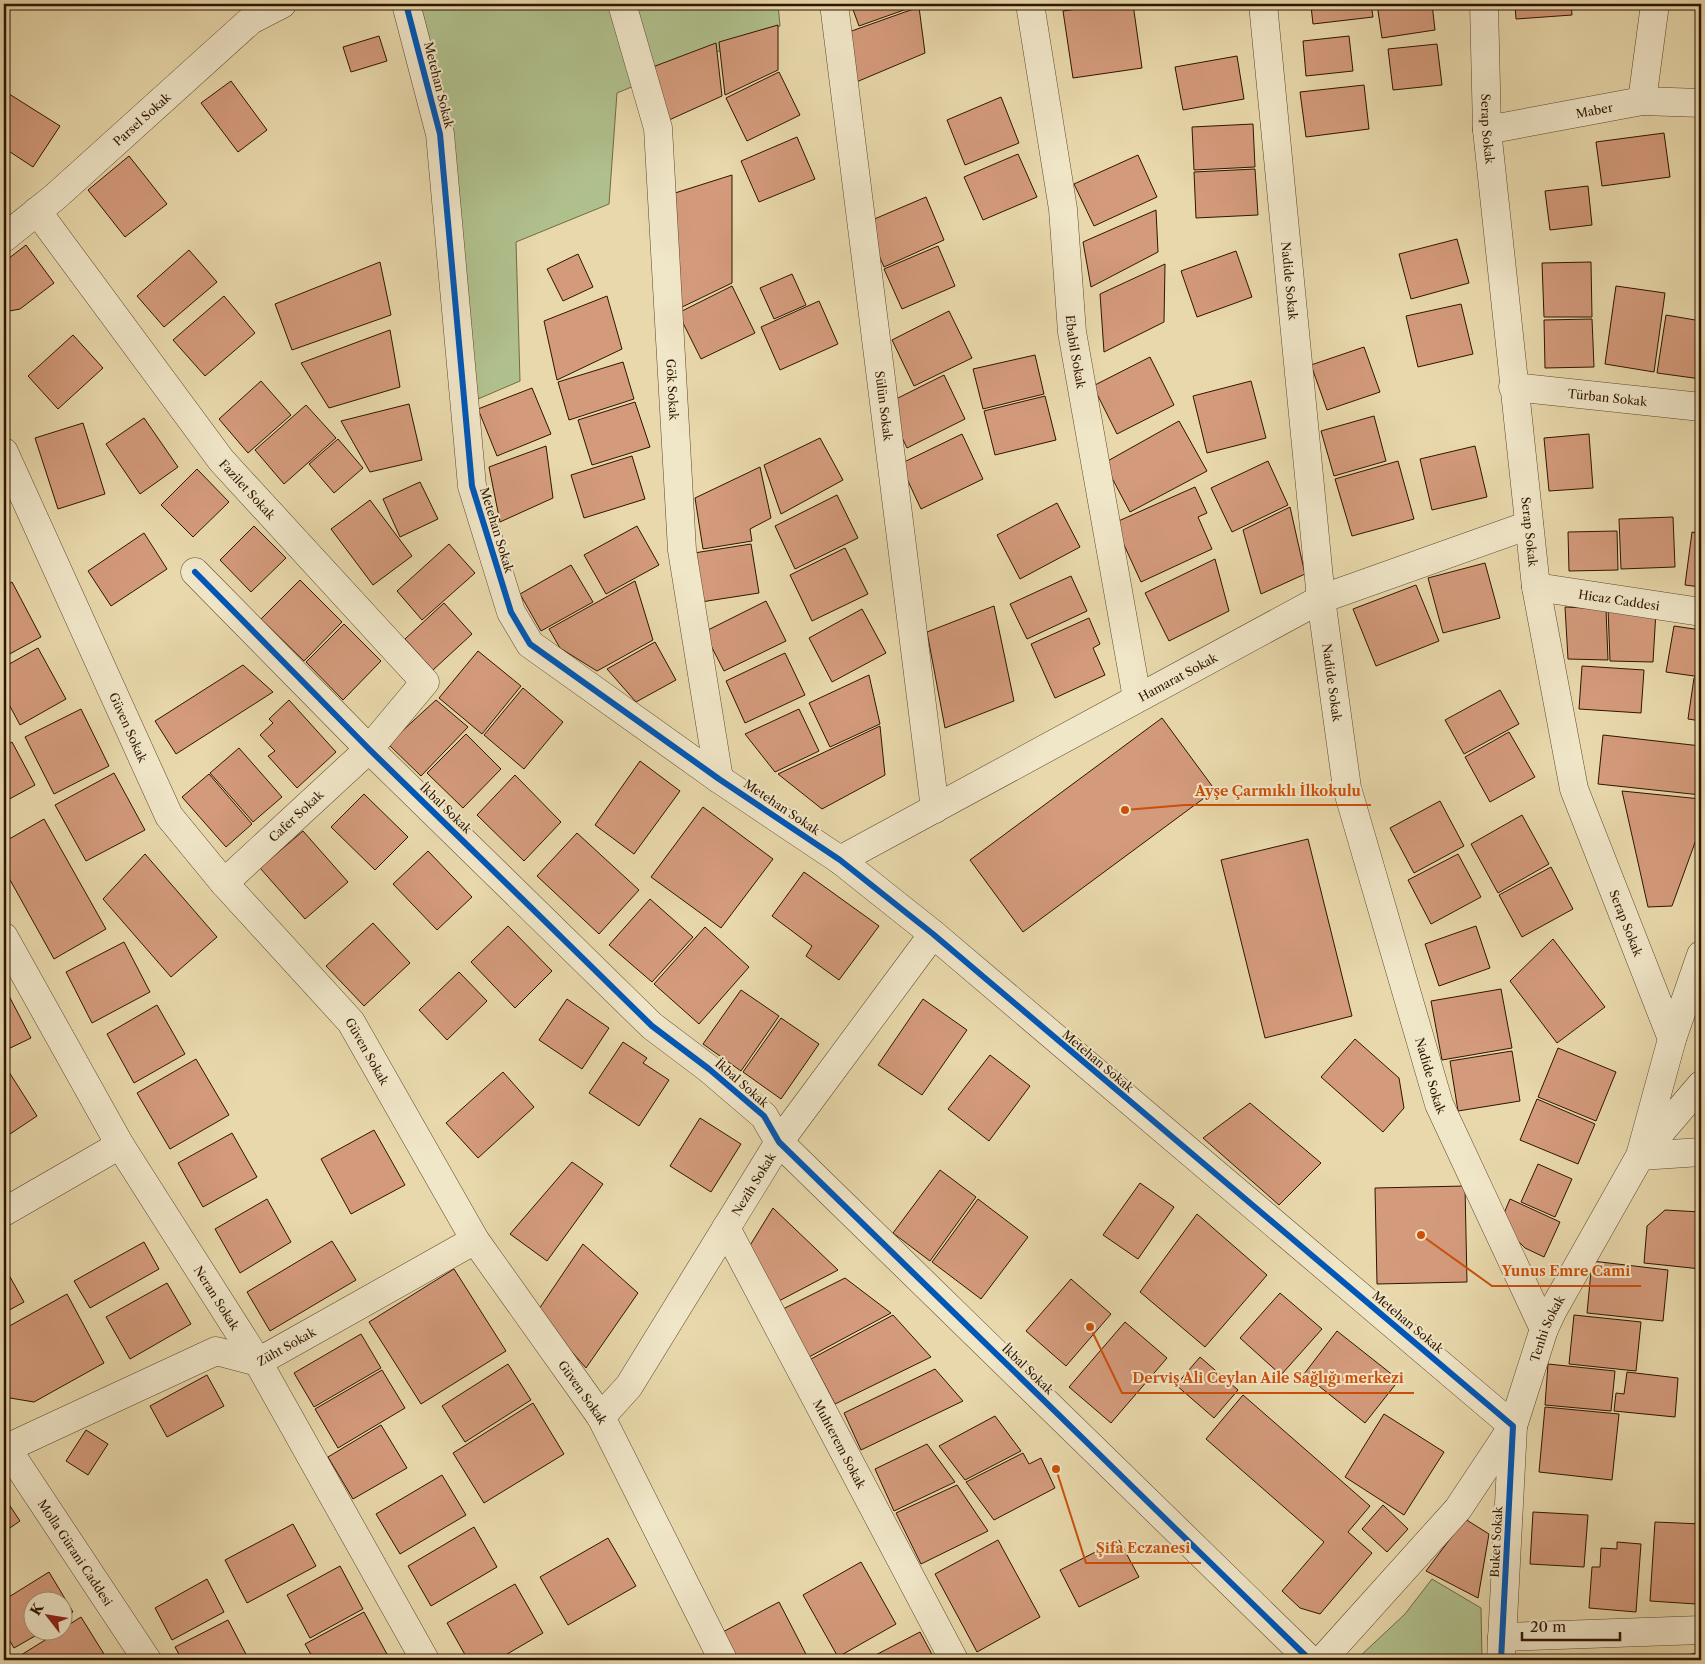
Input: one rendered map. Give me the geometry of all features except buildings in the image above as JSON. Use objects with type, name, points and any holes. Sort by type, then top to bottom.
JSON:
[{"type":"street","name":"Parsel Sokak","points":[[4,238],[37,211],[251,20],[282,4]]},
{"type":"street","name":"Metehan Sokak","points":[[406,4],[440,134],[472,486],[511,612],[530,644],[719,778],[840,860],[933,934],[1513,1426]]},
{"type":"street","name":"Gök Sokak","points":[[622,4],[658,128],[682,550],[719,778]]},
{"type":"street","name":"Sülün Sokak","points":[[834,4],[935,809]]},
{"type":"street","name":"Ebabil Sokak","points":[[1030,4],[1063,209],[1072,332],[1138,698]]},
{"type":"street","name":"Nadide Sokak","points":[[1263,4],[1322,599],[1347,788],[1439,1104],[1544,1330]]},
{"type":"street","name":"Serap Sokak","points":[[1484,4],[1487,130],[1513,387],[1536,587],[1574,790],[1672,1039]]},
{"type":"street","points":[[1642,101],[1656,4]]},
{"type":"street","name":"Maber","points":[[1487,130],[1642,101],[1701,103]]},
{"type":"street","name":"Fazilet Sokak","points":[[37,211],[221,460],[425,682],[369,749]]},
{"type":"street","name":"Türban Sokak","points":[[1513,387],[1701,407]]},
{"type":"street","name":"Güven Sokak","points":[[4,452],[169,816],[224,883],[350,1022],[475,1240],[601,1417],[724,1660]]},
{"type":"street","name":"Hamarat Sokak","points":[[840,860],[1322,599],[1529,525]]},
{"type":"street","name":"İkbal Sokak","points":[[195,572],[369,749],[652,1026],[709,1069],[764,1116],[778,1142],[1310,1660]]},
{"type":"street","name":"Hicaz Caddesi","points":[[1536,587],[1701,612]]},
{"type":"street","name":"Cafer Sokak","points":[[224,883],[369,749]]},
{"type":"street","name":"Nezih Sokak","points":[[601,1417],[629,1386],[778,1142],[933,934]]},
{"type":"street","name":"Neran Sokak","points":[[7,951],[120,1145],[258,1362],[425,1660]]},
{"type":"street","name":"Tenhi Sokak","points":[[1322,1660],[1458,1508],[1513,1426],[1544,1330],[1640,1156],[1672,1039],[1701,955]]},
{"type":"street","points":[[1640,1156],[1701,1085]]},
{"type":"street","points":[[4,1212],[120,1145]]},
{"type":"street","points":[[1640,1156],[1701,1152]]},
{"type":"street","name":"Muhterem Sokak","points":[[726,1228],[954,1660]]},
{"type":"street","name":"Züht Sokak","points":[[5,1446],[216,1351],[258,1362],[475,1240]]},
{"type":"street","name":"Buket Sokak","points":[[1501,1649],[1513,1426]]},
{"type":"street","name":"Molla Gürani Caddesi","points":[[5,1446],[147,1660]]},
{"type":"street","points":[[1501,1649],[1701,1630]]},
{"type":"green space","points":[[419,4],[778,4],[780,26],[617,93],[609,204],[516,242],[520,381],[478,399]]},
{"type":"green space","points":[[1432,1579],[1481,1608],[1482,1660],[1361,1660],[1358,1658],[1405,1614]]},
{"type":"cycle path","points":[[406,4],[440,134],[472,486],[511,612],[530,644],[719,779],[840,860],[933,934],[1513,1426],[1501,1660]]},
{"type":"cycle path","points":[[195,572],[369,749],[652,1026],[709,1069],[764,1116],[779,1142],[1310,1660]]},
{"type":"place","name":"Ayşe Çarmıklı İlkokulu","points":[[1125,810]]},
{"type":"place","name":"Yunus Emre Cami","points":[[1421,1235]]},
{"type":"place","name":"Derviş Ali Ceylan Aile Sağlığı merkezi","points":[[1090,1327]]},
{"type":"place","name":"Şifa Eczanesi","points":[[1056,1469]]}]
